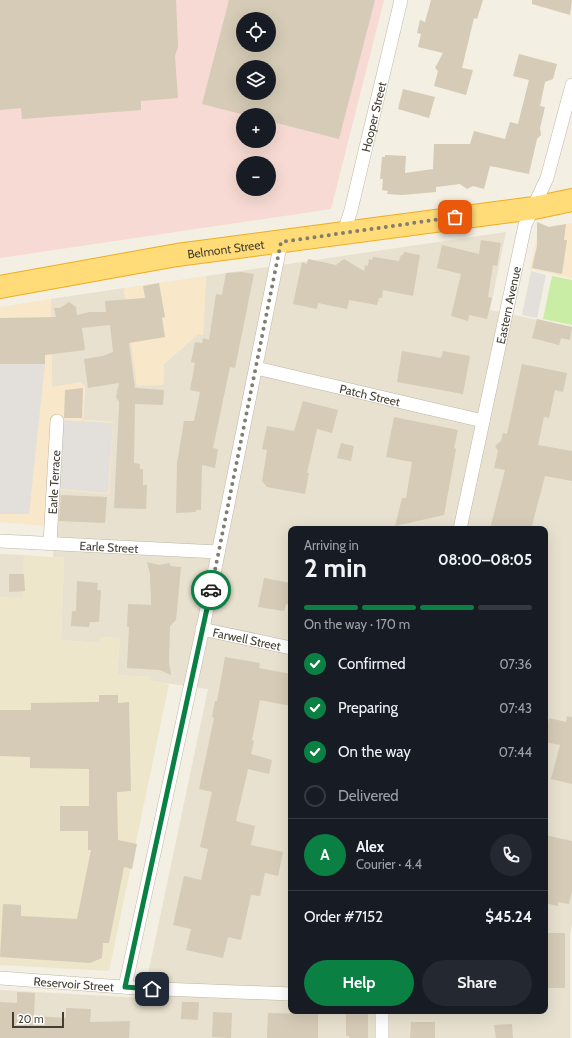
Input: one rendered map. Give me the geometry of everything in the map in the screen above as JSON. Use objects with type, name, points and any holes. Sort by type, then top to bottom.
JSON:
[{"type":"highway","name":"Belmont Street","points":[[0,287],[177,255],[534,208],[572,200]]},
{"type":"street","name":"Hooper Street","points":[[344,232],[351,210],[402,0]]},
{"type":"street","name":"Eastern Avenue","points":[[461,526],[525,225],[547,178],[572,85]]},
{"type":"street","points":[[125,987],[202,629],[281,242]]},
{"type":"street","name":"Patch Street","points":[[256,368],[483,421]]},
{"type":"street","name":"Earle Terrace","points":[[50,543],[57,421]]},
{"type":"street","name":"Earle Street","points":[[0,541],[218,552]]},
{"type":"street","name":"Farwell Street","points":[[202,629],[288,647]]},
{"type":"street","name":"Reservoir Street","points":[[0,978],[125,987],[288,994]]},
{"type":"street","points":[[382,1014],[382,1038]]},
{"type":"shaded area","points":[[0,0],[384,0],[331,209],[0,258]]},
{"type":"shaded area","points":[[572,223],[572,278],[530,269],[539,228]]},
{"type":"shaded area","points":[[506,232],[490,310],[572,327],[572,924],[570,933],[570,1038],[0,1038],[0,990],[143,998],[208,689],[150,681],[150,677],[117,675],[120,638],[101,637],[100,643],[61,640],[64,558],[53,557],[58,490],[113,422],[83,420],[85,387],[52,388],[51,299],[124,288],[137,385],[163,385],[164,364],[198,334],[203,335],[206,276]]},
{"type":"shaded area","points":[[531,271],[546,275],[537,318],[522,315]]},
{"type":"shaded area","points":[[206,276],[203,335],[198,334],[164,364],[163,385],[137,386],[124,288]]},
{"type":"shaded area","points":[[51,299],[52,387],[80,382],[85,386],[83,420],[113,422],[109,494],[58,490],[48,526],[0,522],[0,307]]},
{"type":"shaded area","points":[[0,364],[45,364],[29,514],[0,514]]},
{"type":"shaded area","points":[[63,420],[113,423],[108,493],[58,489]]},
{"type":"shaded area","points":[[0,554],[24,555],[23,599],[0,597]]},
{"type":"shaded area","points":[[24,555],[64,558],[61,640],[100,643],[101,637],[120,638],[117,675],[151,677],[151,681],[169,684],[109,971],[0,965],[0,597],[23,598]]},
{"type":"green space","points":[[552,276],[572,280],[572,325],[543,319]]},
{"type":"building","points":[[0,0],[176,0],[178,47],[175,56],[178,98],[141,101],[141,110],[22,119],[21,108],[0,110]]},
{"type":"building","points":[[229,0],[375,0],[339,139],[276,123],[276,108],[236,108],[236,113],[202,104]]},
{"type":"building","points":[[431,0],[483,0],[477,19],[474,18],[462,68],[473,70],[466,95],[434,86],[438,71],[435,68],[443,53],[418,47],[421,34],[417,33],[420,20],[425,22]]},
{"type":"building","points":[[532,0],[572,0],[570,15],[532,4]]},
{"type":"building","points":[[519,54],[557,64],[553,79],[545,82],[540,106],[545,107],[540,128],[541,135],[537,139],[529,174],[490,166],[484,189],[473,186],[467,189],[460,184],[436,187],[436,192],[402,195],[387,194],[388,191],[382,190],[383,179],[380,179],[382,157],[385,157],[385,155],[406,156],[405,173],[433,169],[434,144],[470,144],[474,131],[505,139],[510,122],[518,124],[529,80],[513,76]]},
{"type":"building","points":[[403,89],[435,97],[429,118],[398,109]]},
{"type":"building","points":[[537,222],[549,227],[566,224],[564,240],[567,240],[562,274],[532,268],[537,246]]},
{"type":"building","points":[[481,240],[501,243],[497,266],[493,265],[488,297],[492,298],[487,319],[469,315],[468,321],[451,316],[461,274],[437,268],[442,245],[479,254]]},
{"type":"building","points":[[404,252],[420,255],[413,296],[383,290],[382,298],[379,298],[377,305],[349,300],[347,309],[318,303],[317,309],[293,304],[302,262],[307,264],[308,259],[336,265],[344,259],[364,271],[365,265],[368,266],[369,259],[372,260],[373,257],[399,261]]},
{"type":"building","points":[[242,272],[254,274],[235,368],[230,367],[213,448],[218,449],[215,468],[202,465],[201,510],[196,510],[196,512],[176,513],[177,463],[184,421],[194,421],[200,392],[190,390],[195,363],[191,362],[195,342],[202,343],[203,338],[209,340],[216,294],[222,295],[226,273]]},
{"type":"building","points":[[159,283],[165,317],[162,318],[165,337],[129,343],[135,388],[164,390],[163,405],[135,404],[134,463],[140,464],[140,469],[143,469],[143,485],[147,485],[146,509],[114,508],[119,406],[119,402],[116,397],[119,383],[88,388],[84,359],[103,356],[113,352],[110,325],[82,328],[85,350],[45,355],[45,364],[0,364],[0,318],[56,317],[54,308],[60,308],[69,302],[76,307],[77,315],[89,312],[106,312],[105,301],[145,298],[143,286]]},
{"type":"building","points":[[537,319],[572,327],[570,340],[561,338],[559,345],[532,338]]},
{"type":"building","points":[[402,351],[441,358],[443,351],[470,356],[463,394],[397,382]]},
{"type":"building","points":[[522,364],[567,373],[563,392],[555,390],[549,418],[544,417],[538,445],[572,451],[572,481],[545,476],[532,526],[491,526],[505,470],[494,468],[498,451],[495,446],[501,441],[503,433],[507,434]]},
{"type":"building","points":[[83,388],[82,418],[64,418],[65,390]]},
{"type":"building","points":[[303,401],[338,410],[332,433],[317,429],[307,473],[309,473],[305,494],[267,487],[262,481],[267,450],[262,449],[267,426],[294,431]]},
{"type":"building","points":[[394,417],[458,430],[444,515],[395,526],[402,498],[406,498],[412,462],[386,457]]},
{"type":"building","points":[[341,443],[354,446],[351,461],[337,458]]},
{"type":"building","points":[[61,495],[107,497],[105,523],[59,521]]},
{"type":"building","points":[[147,562],[159,565],[169,563],[171,566],[181,567],[176,620],[170,626],[169,662],[171,675],[160,670],[127,668],[129,627],[127,627],[128,604],[151,605],[150,574]]},
{"type":"building","points":[[9,574],[24,574],[25,591],[9,592]]},
{"type":"building","points":[[264,578],[288,582],[288,604],[286,604],[284,611],[258,607]]},
{"type":"building","points":[[77,581],[98,583],[97,590],[101,590],[99,622],[90,622],[89,627],[71,626],[72,611],[76,611]]},
{"type":"building","points":[[225,657],[260,663],[259,668],[288,673],[288,705],[260,700],[252,740],[254,741],[251,754],[272,760],[269,774],[248,769],[236,821],[255,826],[251,845],[283,852],[278,876],[265,873],[260,896],[251,895],[241,940],[228,937],[223,958],[186,950],[191,929],[173,925],[184,876],[201,880],[208,849],[200,847],[212,792],[199,789],[214,718],[212,717],[215,701],[217,701]]},
{"type":"building","points":[[99,695],[118,695],[118,703],[129,702],[131,791],[117,792],[118,840],[137,844],[132,869],[124,867],[109,943],[103,943],[102,958],[90,963],[0,957],[3,904],[21,905],[21,916],[77,919],[91,850],[88,850],[88,831],[60,831],[60,806],[89,806],[89,769],[30,768],[30,757],[0,756],[0,710],[31,710],[31,703],[99,702]]},
{"type":"building","points":[[567,716],[572,717],[572,784],[551,779],[560,745],[548,743],[549,718],[566,722]]},
{"type":"building","points":[[548,836],[572,841],[572,891],[569,904],[558,902],[558,906],[548,904]]},
{"type":"building","points":[[548,933],[565,933],[565,988],[548,988]]},
{"type":"building","points":[[17,992],[35,993],[34,1016],[66,1018],[66,1008],[91,1009],[90,1022],[130,1021],[129,1038],[0,1038],[0,1002],[17,1003]]},
{"type":"building","points":[[182,1002],[199,1002],[198,1020],[181,1019]]},
{"type":"building","points":[[213,1012],[232,1013],[231,1038],[212,1037]]},
{"type":"building","points":[[268,1013],[318,1014],[318,1038],[267,1038]]},
{"type":"building","points":[[346,1014],[368,1014],[368,1038],[349,1038],[349,1036],[346,1036]]},
{"type":"building","points":[[411,1022],[435,1022],[435,1038],[410,1038]]},
{"type":"building","points":[[512,1024],[513,1038],[496,1038],[494,1025]]},
{"type":"way so far","points":[[211,590],[281,242],[455,217]]},
{"type":"route","points":[[152,989],[125,987],[211,590]]}]
